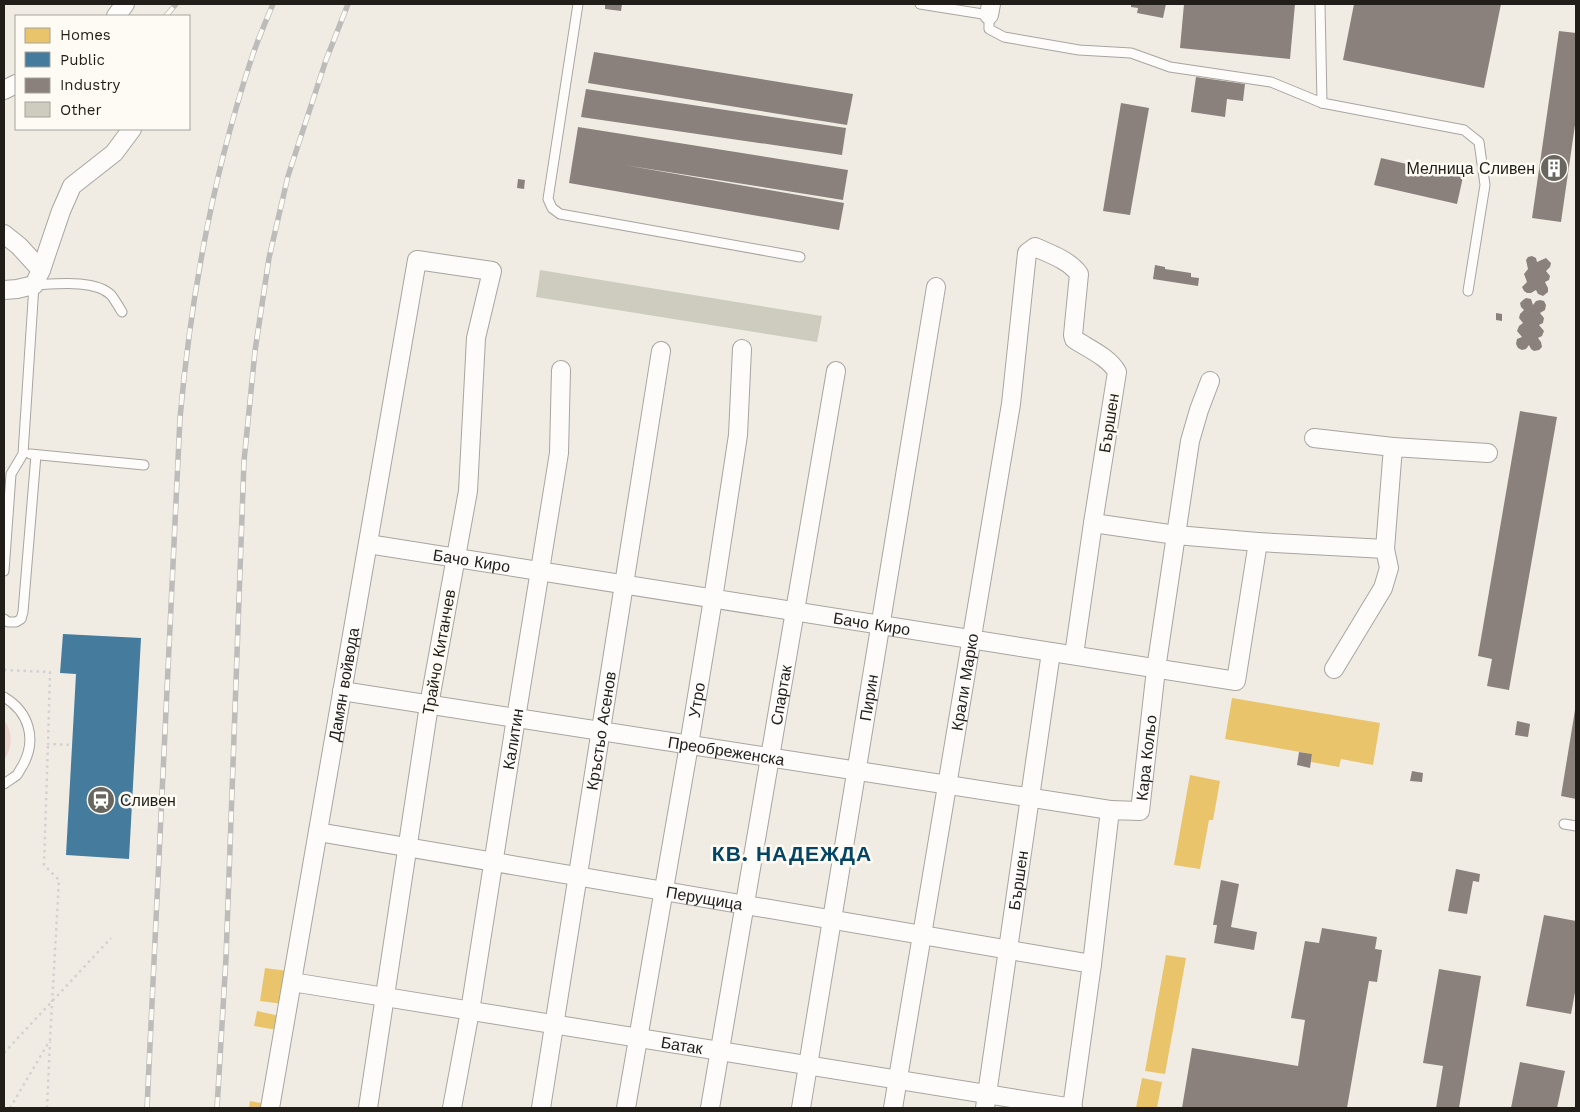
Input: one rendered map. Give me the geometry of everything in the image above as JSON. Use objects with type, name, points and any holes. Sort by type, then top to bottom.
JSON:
[{"type":"street","points":[[117,15],[125,4]]},
{"type":"street","points":[[4,290],[17,289],[37,277],[72,186],[114,153],[131,130]]},
{"type":"street","points":[[4,234],[19,246],[37,277]]},
{"type":"street","name":"Бършен","points":[[1027,253],[1035,247],[1075,267],[1079,274],[1074,338],[1108,362],[1117,372],[1074,656]]},
{"type":"street","name":"Крали Марко","points":[[893,1108],[1011,404],[1027,253]]},
{"type":"street","name":"Дамян войвода","points":[[270,1108],[417,260]]},
{"type":"street","name":"Трайчо Китанчев","points":[[368,1108],[429,705],[468,490],[476,338],[492,271],[417,260]]},
{"type":"street","name":"Пирин","points":[[802,1108],[936,287]]},
{"type":"street","name":"Утро","points":[[626,1108],[690,745],[738,435],[742,349]]},
{"type":"street","name":"Кръстьо Асенов","points":[[541,1108],[661,351]]},
{"type":"street","name":"Калитин","points":[[452,1108],[470,1011],[559,453],[560,370]]},
{"type":"street","name":"Спартак","points":[[710,1108],[836,371]]},
{"type":"street","name":"Кара Кольо","points":[[1072,1108],[1092,964],[1110,810],[1140,811],[1156,669],[1190,441],[1210,382]]},
{"type":"street","points":[[1314,438],[1393,447],[1488,453]]},
{"type":"street","points":[[1334,669],[1383,588],[1388,568],[1385,549],[1393,447]]},
{"type":"street","points":[[1093,522],[1176,535],[1258,542],[1385,549]]},
{"type":"street","name":"Бачо Киро","points":[[368,544],[1236,681],[1258,542]]},
{"type":"street","name":"Бършен","points":[[986,1101],[1050,652]]},
{"type":"street","name":"Преобреженска","points":[[342,691],[1110,810]]},
{"type":"street","name":"Перущица","points":[[318,832],[1092,964]]},
{"type":"street","name":"Батак","points":[[292,982],[898,1080],[986,1101],[1072,1108]]},
{"type":"lane","points":[[578,4],[548,199],[552,208],[560,214],[800,256]]},
{"type":"lane","points":[[920,4],[990,9],[989,29],[1004,37],[1079,50],[1131,53],[1170,67],[1271,82],[1322,103],[1464,130],[1479,142],[1485,185],[1468,291]]},
{"type":"lane","points":[[1320,4],[1322,103]]},
{"type":"lane","points":[[4,571],[11,474],[23,454],[37,277],[96,287],[110,294],[122,312]]},
{"type":"lane","points":[[23,454],[144,465]]},
{"type":"lane","points":[[4,619],[8,622],[16,622],[21,619],[23,612],[36,455]]},
{"type":"lane","points":[[4,697],[25,717],[30,733],[28,755],[18,774],[4,784]]},
{"type":"lane","points":[[1564,824],[1576,826]]},
{"type":"path","points":[[4,670],[50,672],[44,865],[59,880],[47,1108]]},
{"type":"path","points":[[48,744],[72,745]]},
{"type":"path","points":[[4,1053],[111,938]]},
{"type":"path","points":[[10,1108],[50,1040]]},
{"type":"shaded area","points":[[4,720],[9,729],[11,740],[4,760]]},
{"type":"building: Homes","points":[[1232,698],[1380,723],[1373,765],[1341,759],[1339,767],[1311,762],[1312,754],[1225,739]]},
{"type":"building: Homes","points":[[1190,775],[1220,781],[1213,820],[1209,820],[1200,869],[1174,865]]},
{"type":"building: Homes","points":[[1166,955],[1186,958],[1165,1074],[1145,1071]]},
{"type":"building: Homes","points":[[265,968],[288,971],[283,1004],[260,1001]]},
{"type":"building: Homes","points":[[257,1011],[280,1016],[277,1030],[254,1026]]},
{"type":"building: Homes","points":[[1142,1078],[1162,1082],[1157,1108],[1136,1108]]},
{"type":"building: Homes","points":[[250,1101],[267,1104],[266,1108],[249,1108]]},
{"type":"building: Public","name":"Сливен","points":[[63,634],[141,638],[129,859],[66,855],[76,674],[60,673]]},
{"type":"building: Industry","points":[[605,4],[622,4],[621,11],[605,9]]},
{"type":"building: Industry","points":[[1131,4],[1166,4],[1163,18],[1137,13],[1138,8],[1131,7]]},
{"type":"building: Industry","points":[[1184,4],[1295,4],[1290,59],[1180,48]]},
{"type":"building: Industry","points":[[1354,4],[1501,4],[1484,88],[1343,60]]},
{"type":"building: Industry","name":"Мелница Сливен","points":[[1559,31],[1576,33],[1576,118],[1561,222],[1532,218]]},
{"type":"building: Industry","points":[[594,52],[853,94],[847,125],[588,83]]},
{"type":"building: Industry","points":[[1196,77],[1245,84],[1243,101],[1227,99],[1225,117],[1191,112]]},
{"type":"building: Industry","points":[[586,89],[846,128],[842,155],[581,117]]},
{"type":"building: Industry","points":[[1121,103],[1149,108],[1130,215],[1103,211]]},
{"type":"building: Industry","points":[[578,127],[848,170],[843,200],[624,165],[844,203],[839,230],[569,183]]},
{"type":"building: Industry","points":[[1381,158],[1463,177],[1457,204],[1374,185]]},
{"type":"building: Industry","points":[[518,179],[525,180],[524,189],[517,188]]},
{"type":"building: Industry","points":[[1532,256],[1536,258],[1537,262],[1546,258],[1551,263],[1546,271],[1550,276],[1549,280],[1545,282],[1548,292],[1543,296],[1538,294],[1536,290],[1527,293],[1522,287],[1527,282],[1524,274],[1528,269],[1526,260]]},
{"type":"building: Industry","points":[[1155,265],[1165,267],[1165,269],[1191,273],[1191,277],[1199,278],[1198,286],[1153,279]]},
{"type":"building: Industry","points":[[1526,298],[1531,299],[1533,305],[1536,301],[1540,300],[1544,301],[1546,305],[1545,310],[1540,313],[1544,318],[1543,323],[1539,325],[1544,331],[1542,336],[1538,338],[1542,347],[1534,351],[1529,345],[1526,349],[1522,350],[1516,344],[1517,339],[1522,337],[1517,331],[1523,323],[1519,318],[1524,310],[1520,303]]},
{"type":"building: Industry","points":[[1496,313],[1502,314],[1502,321],[1496,320]]},
{"type":"building: Industry","points":[[1520,411],[1557,417],[1509,690],[1487,686],[1492,659],[1478,656]]},
{"type":"building: Industry","points":[[1576,710],[1576,799],[1561,796]]},
{"type":"building: Industry","points":[[1517,721],[1530,724],[1528,737],[1515,735]]},
{"type":"building: Industry","points":[[1299,752],[1312,754],[1310,768],[1297,765]]},
{"type":"building: Industry","points":[[1412,771],[1423,773],[1422,782],[1410,781]]},
{"type":"building: Industry","points":[[1456,869],[1480,874],[1479,882],[1473,881],[1467,914],[1448,911]]},
{"type":"building: Industry","points":[[1221,880],[1239,884],[1231,927],[1257,932],[1254,950],[1214,943],[1217,925],[1213,925]]},
{"type":"building: Industry","points":[[1544,915],[1576,921],[1576,987],[1571,1014],[1526,1006]]},
{"type":"building: Industry","points":[[1322,928],[1377,937],[1375,949],[1382,950],[1377,982],[1369,981],[1347,1108],[1182,1108],[1192,1048],[1298,1066],[1305,1020],[1291,1018],[1305,941],[1319,943]]},
{"type":"building: Industry","points":[[1439,969],[1481,976],[1459,1108],[1436,1108],[1443,1066],[1423,1063]]},
{"type":"building: Industry","points":[[1520,1062],[1565,1071],[1557,1108],[1511,1108]]},
{"type":"building: Other","points":[[540,270],[822,316],[817,342],[536,297]]},
{"type":"railway","points":[[167,15],[176,4]]},
{"type":"railway","points":[[147,1108],[180,418],[190,326],[206,235],[226,145],[254,50],[273,4]]},
{"type":"railway","points":[[217,1108],[226,958],[244,461],[255,351],[269,258],[288,176],[326,60],[348,4]]},
{"type":"place","name":"Мелница Сливен","points":[[1554,168]]},
{"type":"place","name":"Сливен","points":[[101,800]]},
{"type":"district","name":"КВ. НАДЕЖДА","points":[[792,853]]}]
